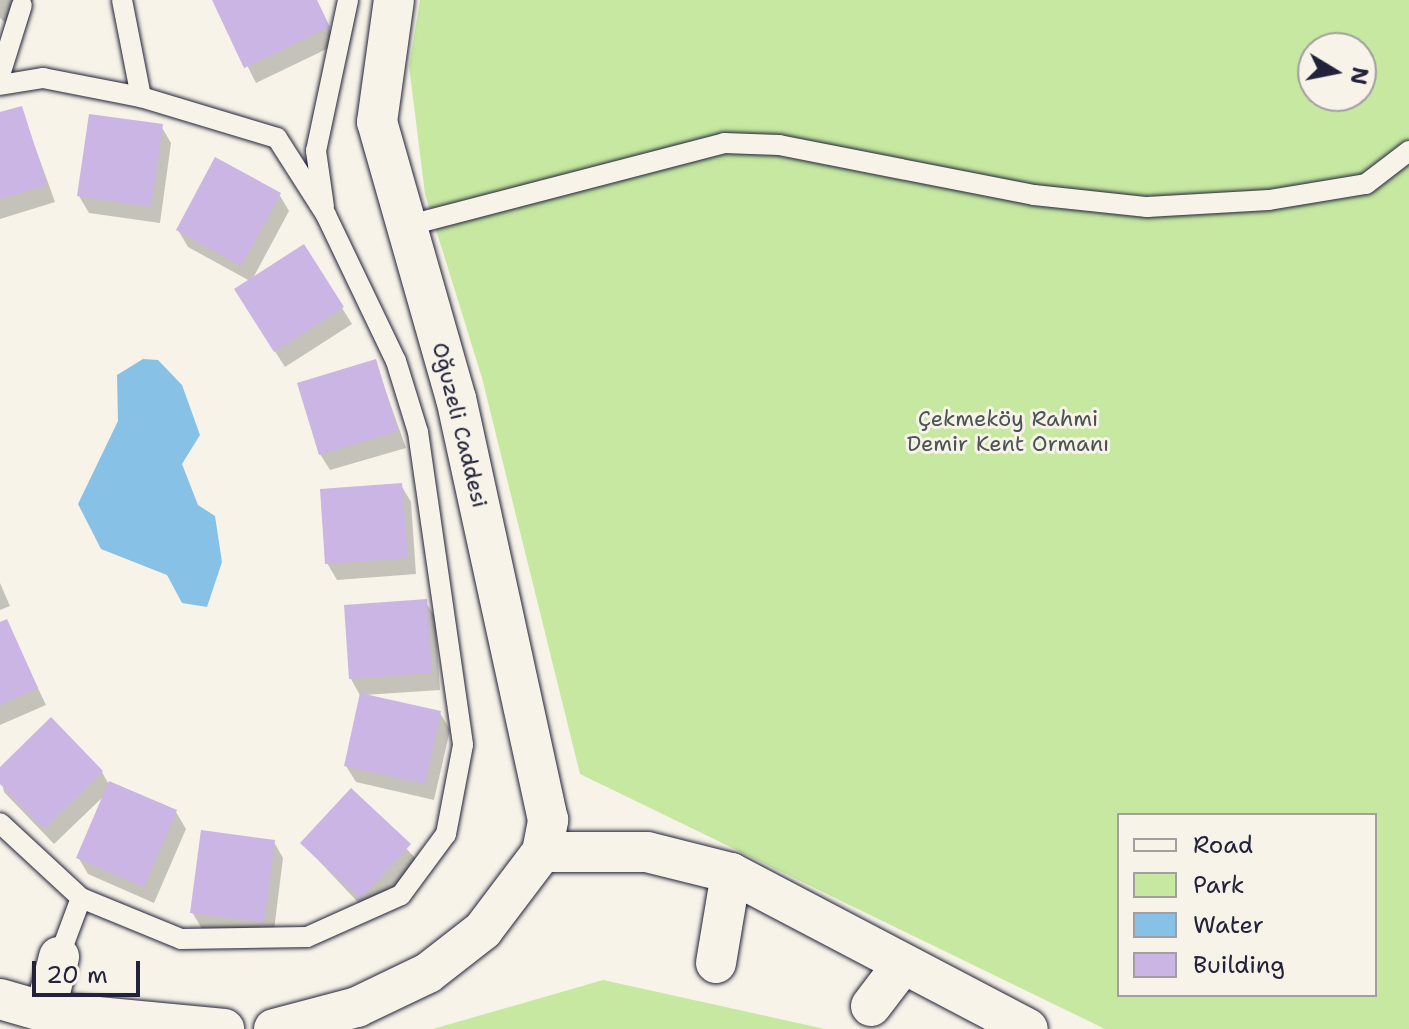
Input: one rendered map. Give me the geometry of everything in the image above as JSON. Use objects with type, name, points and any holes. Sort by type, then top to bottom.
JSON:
[{"type":"street","name":"Oğuzeli Caddesi","points":[[394,0],[377,122],[456,399],[546,786],[542,852]]},
{"type":"street","points":[[274,1029],[357,1007],[428,973],[483,930],[542,852],[647,852],[731,873],[1028,1029]]},
{"type":"street","points":[[716,963],[731,873]]},
{"type":"street","points":[[45,1012],[59,957]]},
{"type":"street","points":[[871,1006],[903,964]]},
{"type":"street","points":[[0,999],[45,1012],[224,1029]]},
{"type":"lane","points":[[122,0],[141,97]]},
{"type":"lane","points":[[326,215],[316,151],[348,0]]},
{"type":"lane","points":[[0,75],[22,5]]},
{"type":"lane","points":[[0,85],[43,78],[141,97],[277,138],[326,215],[396,361],[418,432],[463,745],[446,834],[401,895],[307,937],[181,939],[81,898],[0,823]]},
{"type":"lane","points":[[406,226],[724,143],[779,145],[1034,195],[1147,207],[1269,200],[1366,184],[1409,151]]},
{"type":"lane","points":[[59,957],[81,898]]},
{"type":"green space","name":"Çekmeköy Rahmi Demir Kent Ormanı","points":[[420,0],[1409,0],[1409,1029],[1105,1029],[580,774],[482,378],[425,194],[409,66]]},
{"type":"green space","points":[[603,980],[825,1029],[433,1029]]},
{"type":"water","points":[[143,359],[158,360],[182,385],[200,435],[182,464],[198,505],[215,516],[222,562],[207,607],[182,603],[167,575],[101,549],[78,504],[118,421],[117,375]]},
{"type":"building","points":[[212,0],[317,0],[330,27],[244,68]]},
{"type":"building","points":[[22,106],[47,185],[0,199],[0,112]]},
{"type":"building","points":[[89,114],[163,124],[151,207],[77,196]]},
{"type":"building","points":[[215,157],[281,193],[241,266],[176,230]]},
{"type":"building","points":[[304,244],[344,307],[274,352],[234,289]]},
{"type":"building","points":[[376,359],[398,431],[319,455],[297,383]]},
{"type":"building","points":[[402,483],[408,558],[325,564],[320,489]]},
{"type":"building","points":[[427,599],[432,673],[349,679],[344,605]]},
{"type":"building","points":[[7,619],[38,688],[0,705],[0,622]]},
{"type":"building","points":[[360,693],[441,711],[425,784],[344,766]]},
{"type":"building","points":[[51,717],[103,771],[44,829],[0,784],[0,767]]},
{"type":"building","points":[[109,781],[177,810],[144,887],[76,858]]},
{"type":"building","points":[[351,788],[411,844],[360,899],[300,843]]},
{"type":"building","points":[[201,830],[275,840],[264,922],[190,913]]}]
